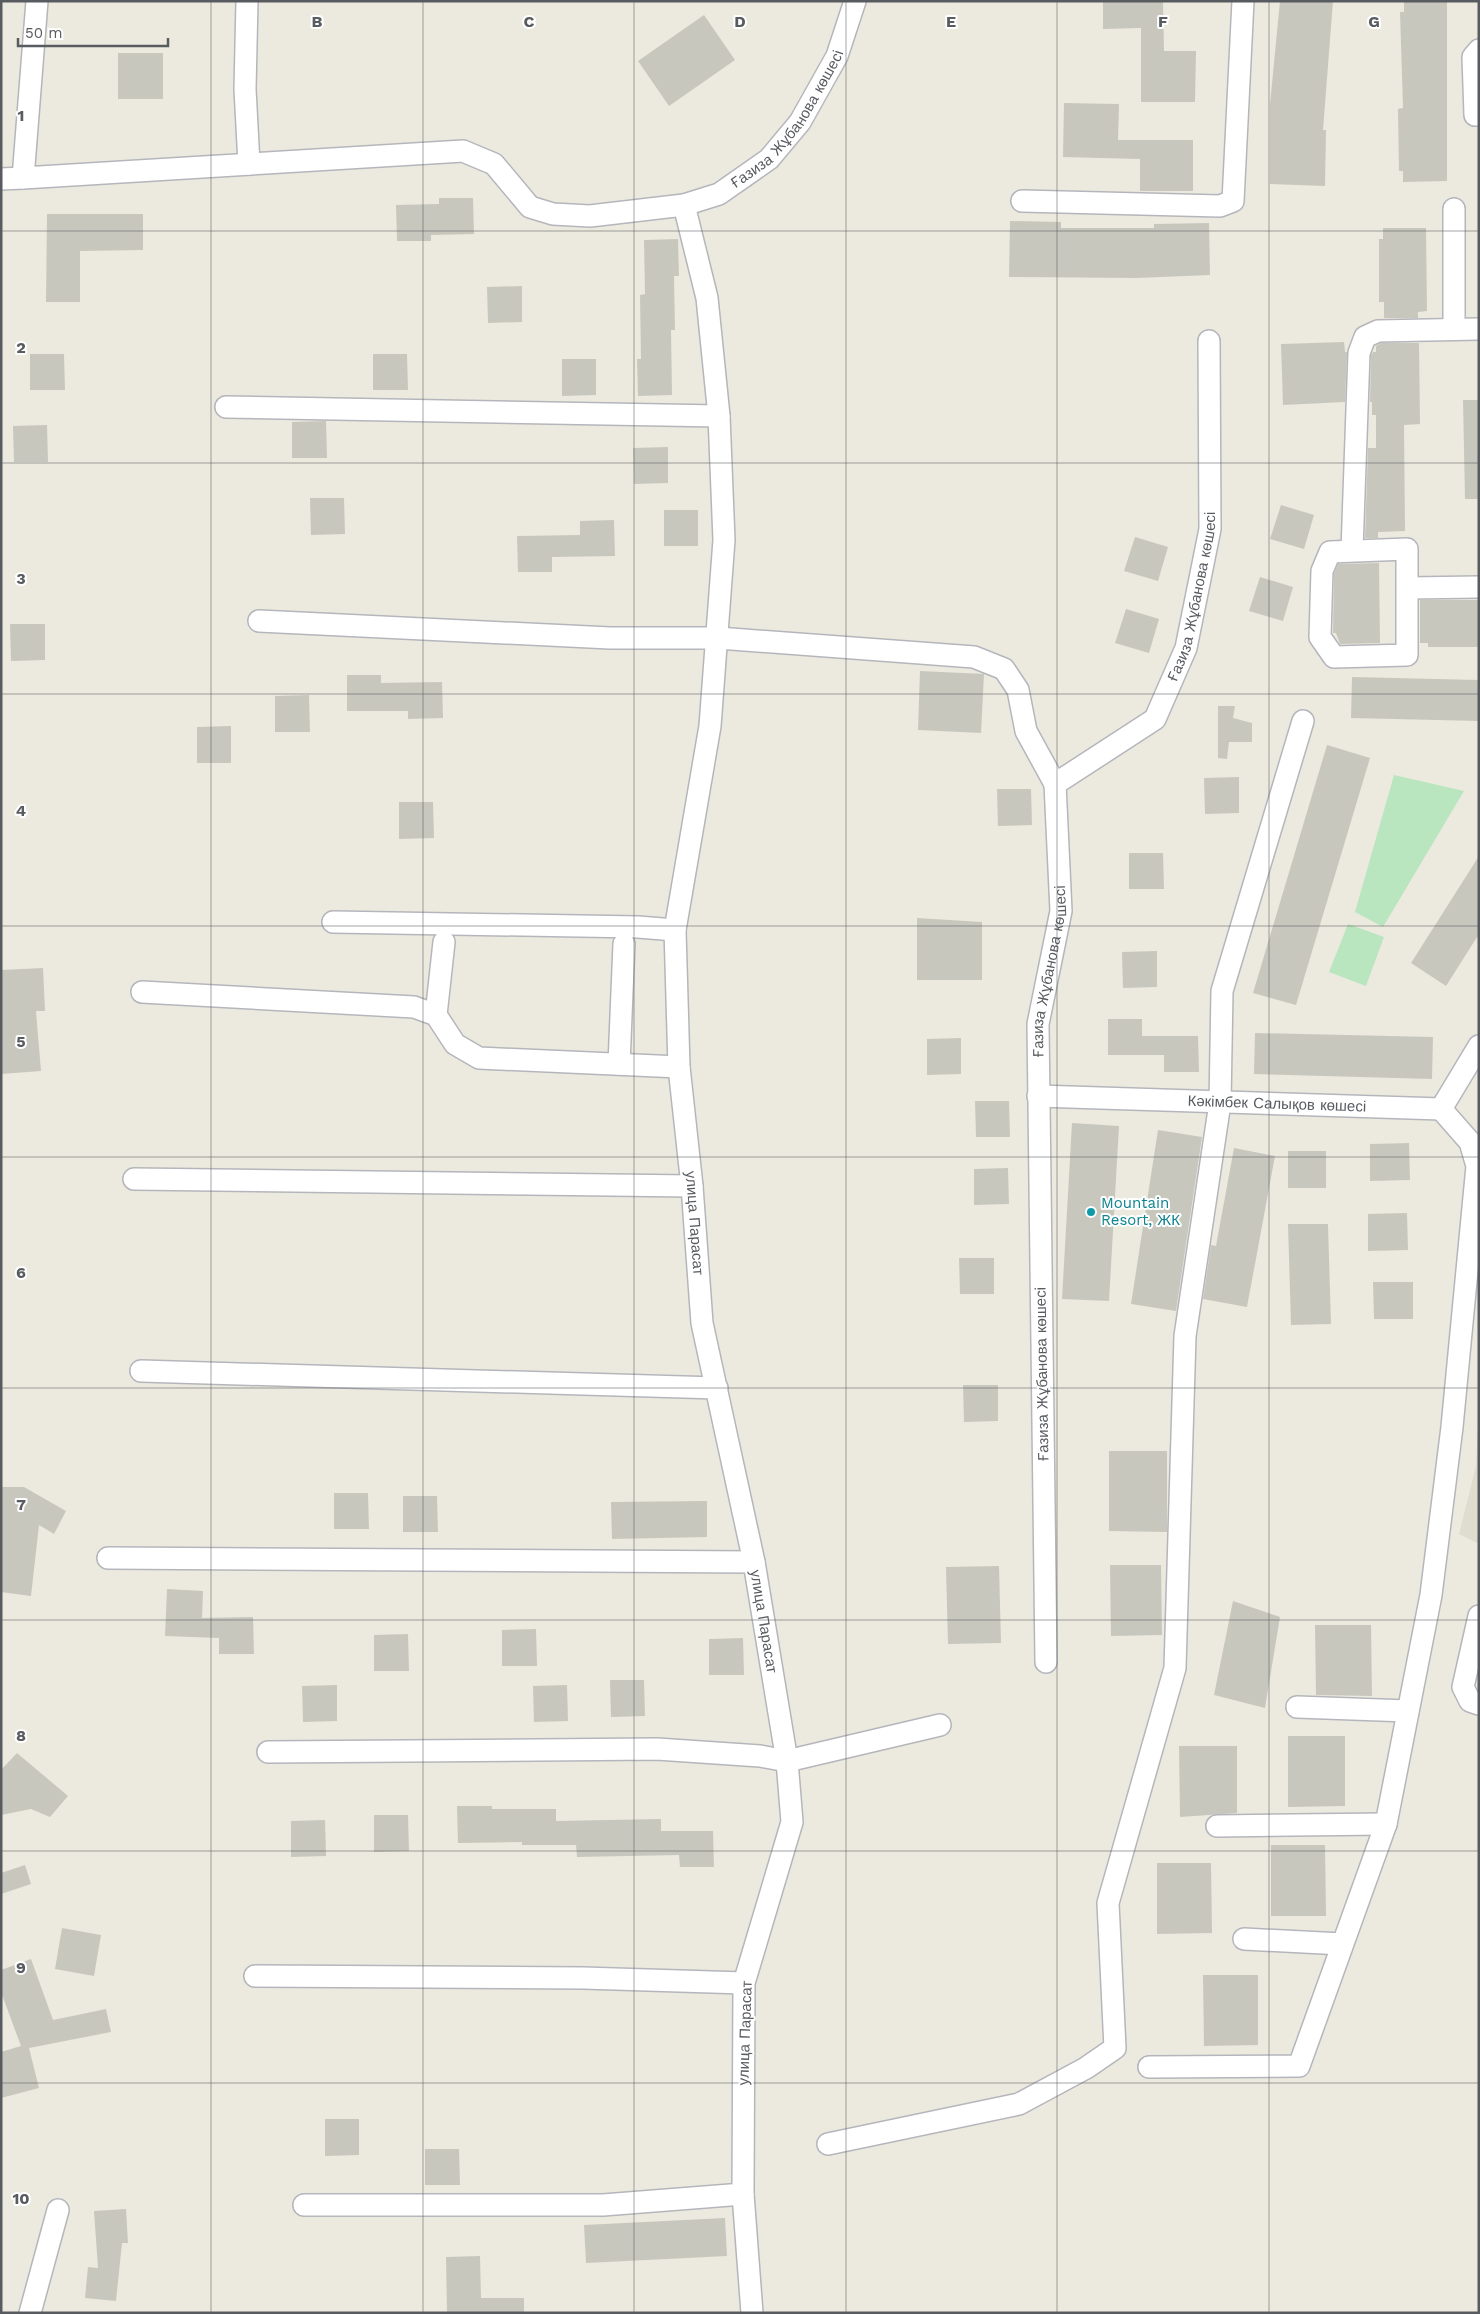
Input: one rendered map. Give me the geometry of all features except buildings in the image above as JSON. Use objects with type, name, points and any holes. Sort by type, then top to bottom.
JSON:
[{"type":"street","points":[[23,178],[36,1]]},
{"type":"street","points":[[247,1],[245,89],[249,164]]},
{"type":"street","name":"Ғазиза Жұбанова көшесі","points":[[1,179],[462,152],[494,164],[530,206],[553,214],[590,216],[684,205],[719,194],[769,159],[800,122],[837,56],[855,1]]},
{"type":"street","points":[[1022,201],[1220,206],[1233,201],[1243,1]]},
{"type":"street","points":[[1479,50],[1473,56],[1475,115],[1479,115]]},
{"type":"street","name":"улица Парасат","points":[[684,205],[706,298],[719,416],[724,540],[710,726],[675,930],[679,1067],[692,1186],[702,1323],[754,1562],[787,1760],[792,1822],[744,1983],[743,2194],[752,2313]]},
{"type":"street","points":[[1454,209],[1454,329]]},
{"type":"street","points":[[1352,550],[1359,353],[1364,337],[1378,331],[1479,329]]},
{"type":"street","name":"Ғазиза Жұбанова көшесі","points":[[1046,1662],[1038,1024],[1060,911],[1056,784],[1155,720],[1186,648],[1210,529],[1212,494],[1209,341]]},
{"type":"street","points":[[226,407],[719,416]]},
{"type":"street","points":[[1407,549],[1408,588],[1407,655],[1334,657],[1320,637],[1322,571],[1330,552],[1407,549]]},
{"type":"street","points":[[1408,588],[1479,587]]},
{"type":"street","points":[[259,621],[610,638],[718,638],[974,657],[1004,669],[1018,690],[1026,731],[1056,784]]},
{"type":"street","points":[[828,2144],[1019,2104],[1086,2068],[1116,2048],[1108,1903],[1176,1668],[1185,1336],[1220,1102],[1222,991],[1303,721]]},
{"type":"street","points":[[333,922],[638,927],[675,930]]},
{"type":"street","points":[[436,1015],[444,942]]},
{"type":"street","points":[[619,1064],[624,944]]},
{"type":"street","points":[[142,992],[414,1007],[436,1015],[455,1044],[479,1058],[679,1067]]},
{"type":"street","points":[[1150,2067],[1299,2066],[1386,1824],[1431,1594],[1452,1427],[1477,1166],[1474,1143],[1441,1108],[1479,1046]]},
{"type":"street","name":"Кәкімбек Салықов көшесі","points":[[1038,1096],[1441,1108]]},
{"type":"street","points":[[134,1179],[692,1186]]},
{"type":"street","points":[[141,1371],[717,1388]]},
{"type":"street","points":[[108,1558],[754,1562]]},
{"type":"street","points":[[1479,1616],[1463,1688],[1470,1701],[1479,1704]]},
{"type":"street","points":[[1296,1707],[1408,1711]]},
{"type":"street","points":[[268,1752],[657,1749],[760,1756],[787,1760],[940,1725]]},
{"type":"street","points":[[1216,1826],[1386,1824]]},
{"type":"street","points":[[1244,1940],[1342,1944]]},
{"type":"street","points":[[254,1976],[583,1978],[744,1983]]},
{"type":"street","points":[[304,2205],[603,2205],[743,2194]]},
{"type":"street","points":[[30,2313],[58,2210]]},
{"type":"shaded area","points":[[1479,1402],[1479,1544],[1459,1534],[1476,1466]]},
{"type":"green space","points":[[1394,775],[1464,791],[1383,927],[1355,912]]},
{"type":"green space","points":[[1348,924],[1384,937],[1366,986],[1329,972]]},
{"type":"place","name":"Mountain Resort, ЖК","points":[[1091,1212]]}]
